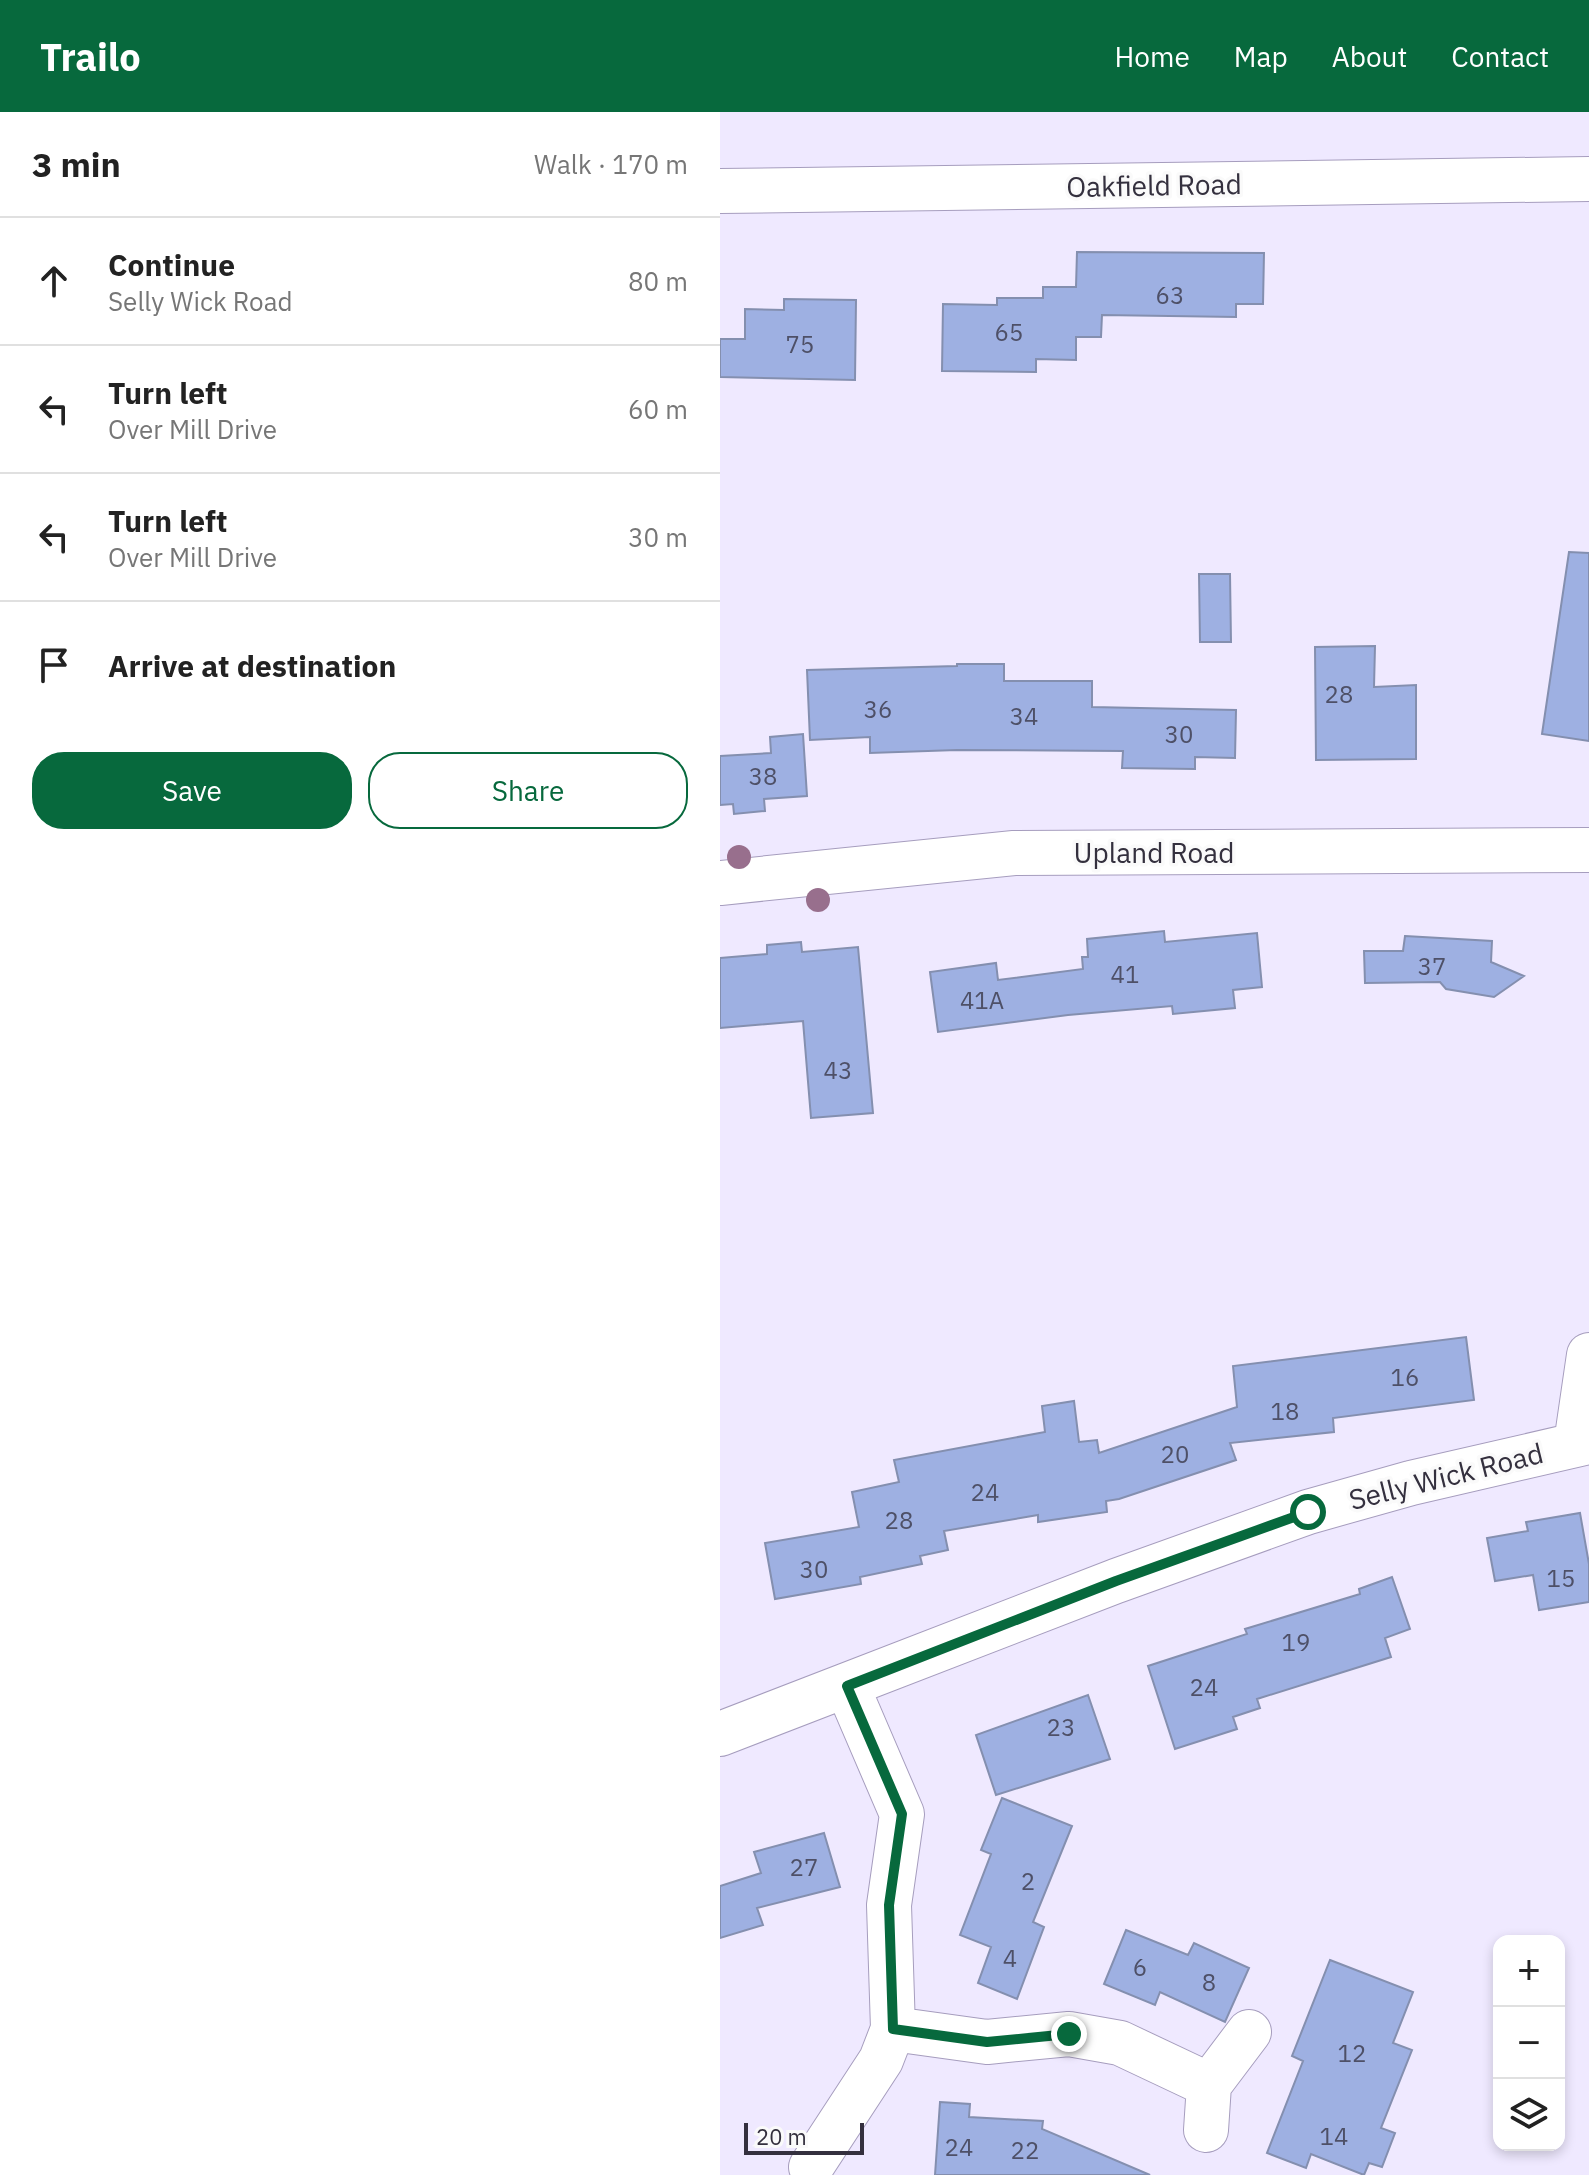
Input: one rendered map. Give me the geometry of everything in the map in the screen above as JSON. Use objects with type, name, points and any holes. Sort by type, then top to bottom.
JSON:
[{"type":"street","name":"Oakfield Road","points":[[720,191],[1589,179]]},
{"type":"street","name":"Upland Road","points":[[720,883],[1014,853],[1589,850]]},
{"type":"street","points":[[1582,1443],[1589,1355]]},
{"type":"street","name":"Selly Wick Road","points":[[720,1734],[1116,1581],[1308,1512],[1411,1483],[1582,1443]]},
{"type":"street","points":[[806,2172],[881,2060],[893,2029],[889,1905],[902,1814],[847,1686]]},
{"type":"street","points":[[893,2029],[987,2042],[1069,2034],[1120,2043],[1209,2085]]},
{"type":"street","points":[[1206,2130],[1209,2085],[1249,2032]]},
{"type":"building","points":[[1077,252],[1264,253],[1263,304],[1236,304],[1236,317],[1102,315],[1101,337],[1076,337],[1076,360],[1036,359],[1036,372],[942,371],[943,304],[997,305],[997,298],[1043,298],[1043,287],[1076,287]]},
{"type":"building","points":[[784,299],[856,300],[855,380],[720,377],[720,339],[745,339],[745,309],[784,310]]},
{"type":"building","points":[[1569,552],[1589,553],[1589,741],[1542,734]]},
{"type":"building","points":[[1199,574],[1230,574],[1231,642],[1200,642]]},
{"type":"building","points":[[1375,646],[1374,687],[1416,685],[1416,759],[1316,760],[1315,647]]},
{"type":"building","points":[[1004,664],[1004,681],[1092,681],[1092,707],[1236,710],[1235,758],[1195,757],[1195,769],[1122,768],[1123,751],[870,753],[870,737],[810,740],[807,670]]},
{"type":"building","points":[[803,734],[807,796],[764,799],[765,811],[734,814],[733,804],[720,805],[720,756],[771,753],[770,737]]},
{"type":"building","points":[[1164,931],[1165,942],[1257,933],[1262,987],[1233,990],[1235,1008],[1173,1014],[1172,1006],[1068,1015],[938,1032],[930,972],[996,963],[998,980],[1083,969],[1082,957],[1088,957],[1087,939]]},
{"type":"building","points":[[1405,936],[1492,941],[1491,962],[1524,976],[1494,997],[1446,989],[1440,982],[1365,983],[1364,951],[1403,951]]},
{"type":"building","points":[[801,942],[802,952],[858,947],[873,1113],[811,1118],[803,1021],[720,1028],[720,958],[767,954],[767,945]]},
{"type":"building","points":[[1466,1337],[1474,1400],[1333,1418],[1334,1432],[1230,1443],[1236,1460],[1106,1501],[1107,1512],[1038,1522],[1038,1515],[944,1531],[948,1550],[920,1556],[922,1564],[860,1577],[861,1584],[775,1599],[765,1543],[859,1527],[852,1492],[899,1482],[894,1460],[1045,1432],[1042,1406],[1074,1401],[1079,1442],[1097,1440],[1099,1453],[1237,1407],[1233,1366]]},
{"type":"building","points":[[1580,1513],[1589,1564],[1589,1602],[1539,1610],[1533,1575],[1495,1581],[1487,1538],[1528,1531],[1526,1522]]},
{"type":"building","points":[[1392,1577],[1410,1629],[1385,1638],[1391,1657],[1257,1699],[1260,1708],[1233,1717],[1237,1729],[1175,1749],[1148,1666],[1247,1634],[1245,1629],[1360,1594],[1359,1589]]},
{"type":"building","points":[[1088,1695],[1110,1759],[996,1795],[976,1735]]},
{"type":"building","points":[[1002,1798],[1072,1826],[1033,1922],[1044,1927],[1017,1999],[978,1983],[991,1947],[960,1935],[991,1854],[981,1850]]},
{"type":"building","points":[[824,1833],[840,1887],[757,1908],[763,1925],[720,1938],[720,1886],[761,1873],[754,1852]]},
{"type":"building","points":[[1126,1930],[1188,1955],[1194,1943],[1249,1968],[1225,2022],[1160,1992],[1155,2005],[1104,1984]]},
{"type":"building","points":[[1330,1960],[1413,1992],[1393,2043],[1412,2050],[1381,2128],[1395,2133],[1382,2167],[1369,2163],[1364,2175],[1311,2154],[1306,2168],[1267,2153],[1303,2061],[1292,2056]]},
{"type":"building","points":[[940,2102],[970,2104],[969,2117],[1043,2121],[1042,2129],[1150,2175],[935,2175]]},
{"type":"route","points":[[1069,2034],[987,2042],[893,2029],[889,1905],[902,1814],[847,1686],[1116,1581],[1308,1512]]}]
